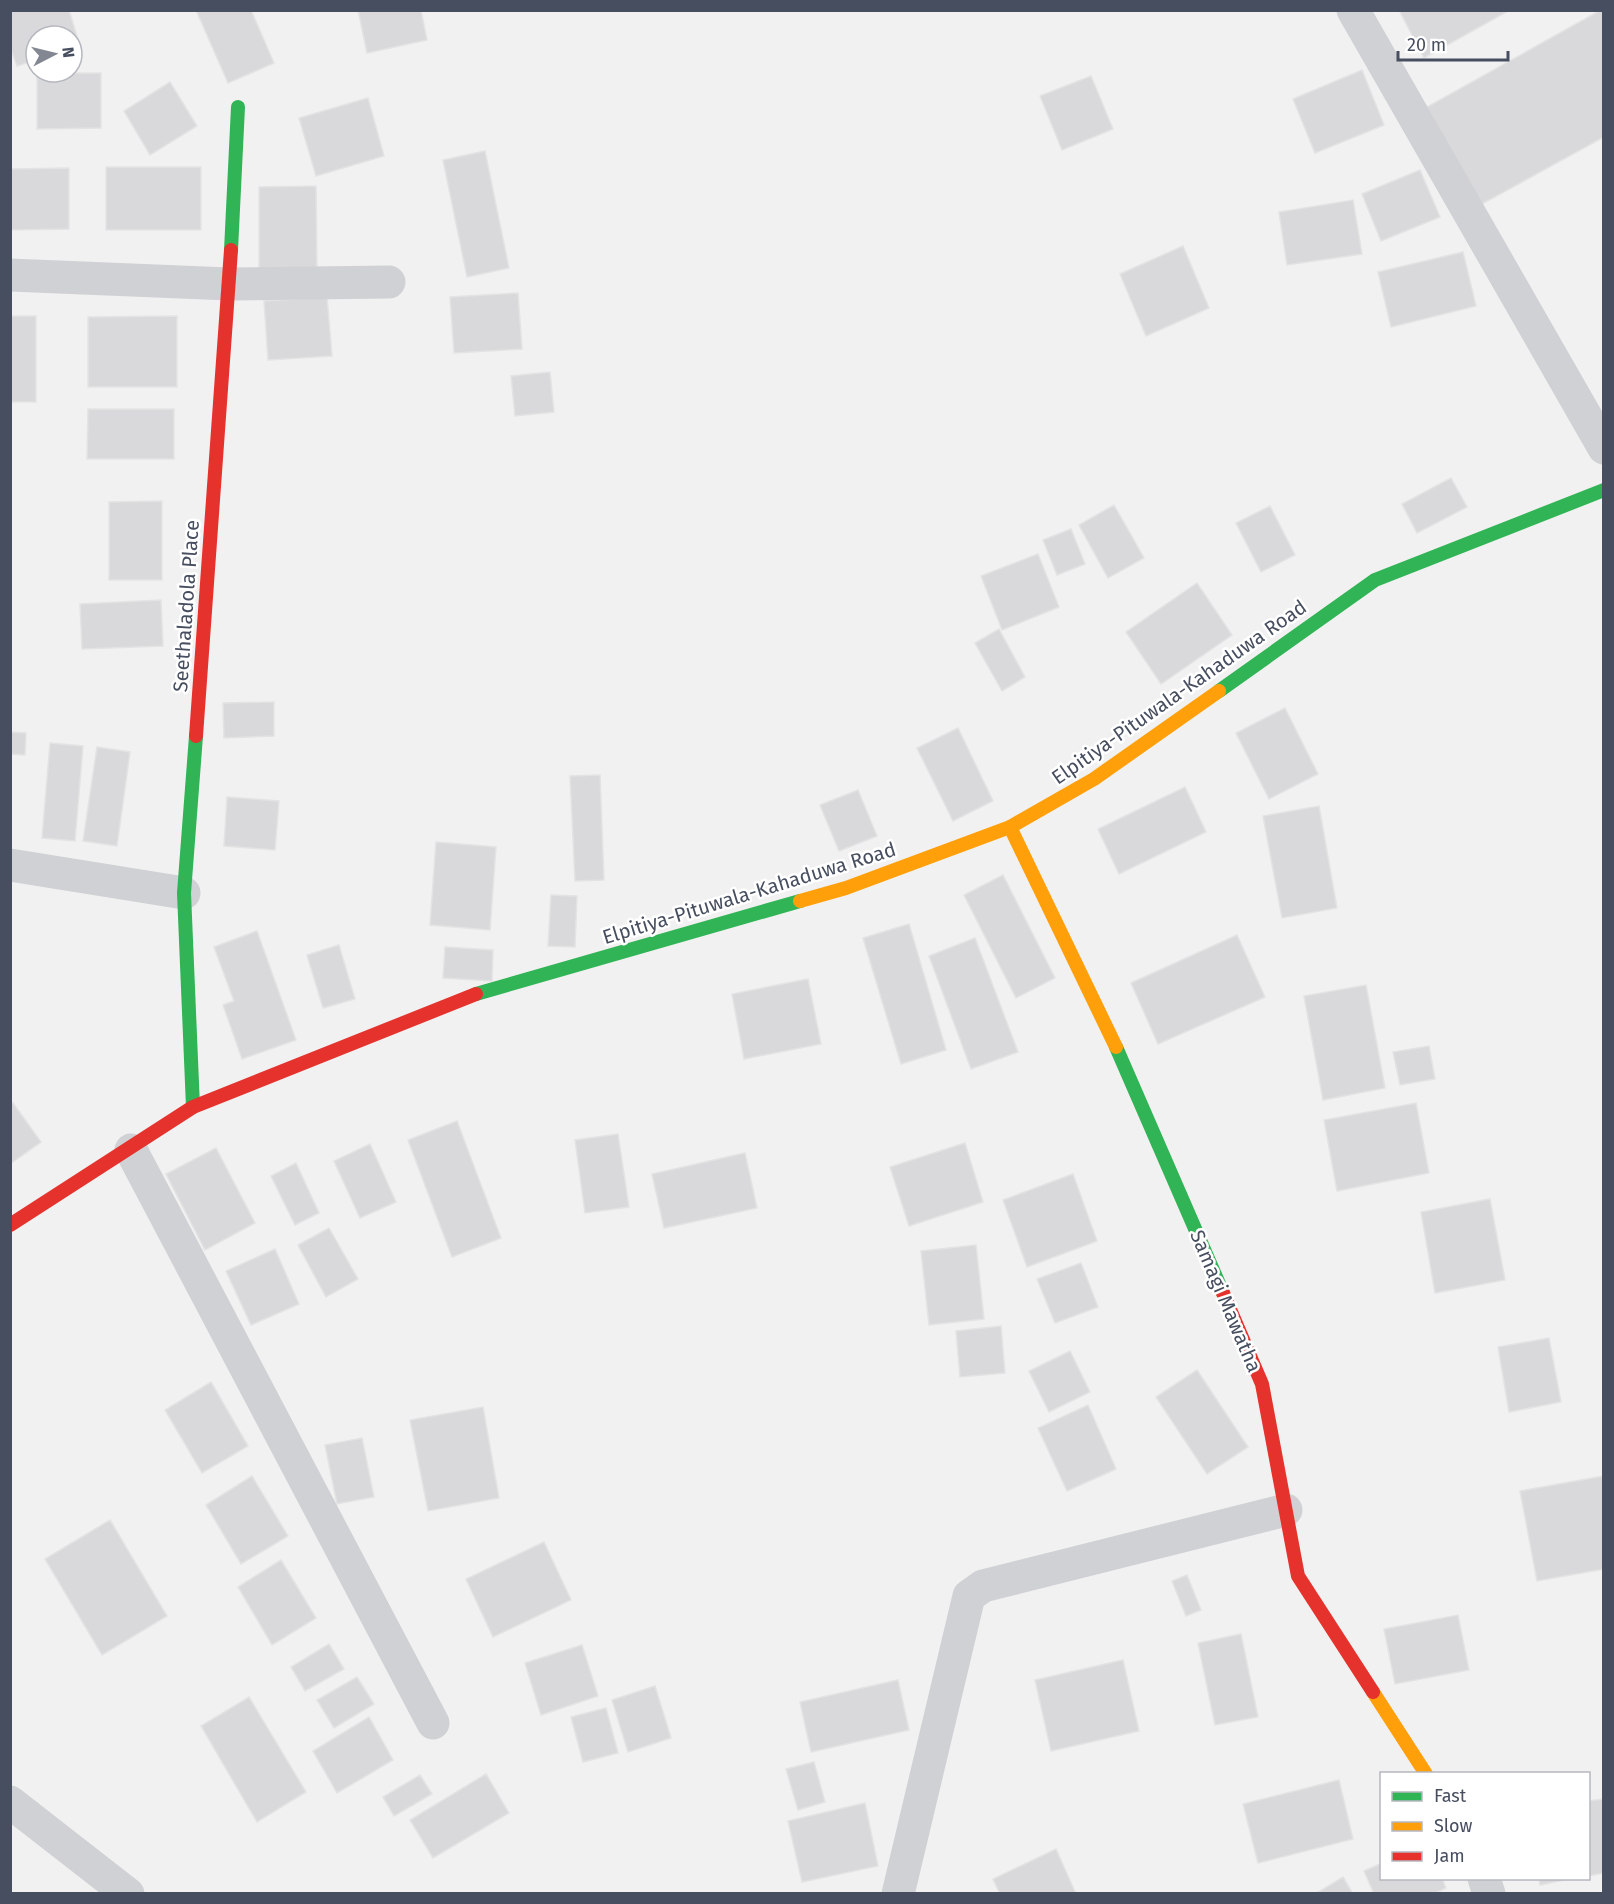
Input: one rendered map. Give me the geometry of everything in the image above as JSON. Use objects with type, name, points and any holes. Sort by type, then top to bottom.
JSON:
[{"type":"street","points":[[1353,10],[1604,448]]},
{"type":"street","name":"Seethaladola Place","points":[[193,1107],[184,893],[229,284],[237,107]]},
{"type":"street","points":[[10,275],[229,284],[389,282]]},
{"type":"street","name":"Elpitiya-Pituwala-Kahaduwa Road","points":[[10,1225],[131,1150],[193,1107],[474,995],[846,888],[1010,827],[1094,779],[1375,580],[1604,490]]},
{"type":"street","name":"Samagi Mawatha","points":[[1010,827],[1102,1015],[1262,1384],[1298,1576],[1425,1772]]},
{"type":"street","points":[[10,865],[184,893]]},
{"type":"street","points":[[131,1150],[433,1723]]},
{"type":"street","points":[[898,1893],[969,1596],[983,1586],[1286,1510]]},
{"type":"street","points":[[10,1802],[128,1893]]},
{"type":"building","points":[[10,10],[69,10],[73,24],[24,24],[24,64],[17,66],[10,47]]},
{"type":"building","points":[[196,10],[251,10],[274,63],[228,83]]},
{"type":"building","points":[[358,10],[421,10],[427,40],[367,53]]},
{"type":"building","points":[[1399,10],[1510,10],[1424,58]]},
{"type":"building","points":[[1604,10],[1604,137],[1480,205],[1427,107]]},
{"type":"building","points":[[1362,70],[1384,125],[1315,153],[1293,99]]},
{"type":"building","points":[[84,73],[101,73],[101,128],[37,129],[37,84],[84,84]]},
{"type":"building","points":[[1091,76],[1113,129],[1062,150],[1040,96]]},
{"type":"building","points":[[170,82],[197,126],[150,155],[124,111]]},
{"type":"building","points":[[368,98],[384,156],[316,176],[299,118]]},
{"type":"building","points":[[485,151],[509,268],[467,277],[443,160]]},
{"type":"building","points":[[106,167],[201,167],[201,230],[106,230]]},
{"type":"building","points":[[69,168],[69,229],[10,230],[10,169]]},
{"type":"building","points":[[1420,170],[1440,217],[1381,241],[1362,194]]},
{"type":"building","points":[[316,186],[317,274],[259,274],[259,187]]},
{"type":"building","points":[[1353,200],[1362,254],[1287,265],[1279,212]]},
{"type":"building","points":[[1183,246],[1209,308],[1146,336],[1120,274]]},
{"type":"building","points":[[1463,252],[1476,306],[1391,327],[1378,272]]},
{"type":"building","points":[[518,293],[522,349],[454,353],[450,297]]},
{"type":"building","points":[[327,297],[332,356],[268,360],[264,301]]},
{"type":"building","points":[[10,316],[36,316],[36,402],[10,402]]},
{"type":"building","points":[[177,316],[177,387],[88,387],[88,317]]},
{"type":"building","points":[[550,372],[554,412],[515,416],[511,376]]},
{"type":"building","points":[[88,409],[174,409],[174,459],[87,459]]},
{"type":"building","points":[[1451,478],[1467,507],[1417,533],[1402,504]]},
{"type":"building","points":[[162,501],[162,580],[109,580],[109,502]]},
{"type":"building","points":[[1114,505],[1144,558],[1108,578],[1079,525]]},
{"type":"building","points":[[1270,506],[1295,555],[1261,572],[1236,523]]},
{"type":"building","points":[[1071,529],[1085,564],[1057,575],[1043,540]]},
{"type":"building","points":[[1038,554],[1059,607],[1002,630],[981,576]]},
{"type":"building","points":[[1197,583],[1232,635],[1161,684],[1126,632]]},
{"type":"building","points":[[161,600],[163,646],[82,649],[80,604]]},
{"type":"building","points":[[999,629],[1025,677],[1002,691],[975,643]]},
{"type":"building","points":[[274,702],[274,736],[224,738],[223,703]]},
{"type":"building","points":[[1285,708],[1318,774],[1269,799],[1236,733]]},
{"type":"building","points":[[958,728],[993,801],[953,821],[917,748]]},
{"type":"building","points":[[10,732],[26,733],[25,755],[10,754]]},
{"type":"building","points":[[50,743],[83,746],[75,841],[42,838]]},
{"type":"building","points":[[97,747],[130,752],[117,846],[83,841]]},
{"type":"building","points":[[600,775],[604,880],[575,881],[570,776]]},
{"type":"building","points":[[1185,787],[1206,832],[1119,874],[1098,829]]},
{"type":"building","points":[[858,790],[877,836],[839,851],[820,805]]},
{"type":"building","points":[[227,797],[279,801],[275,850],[224,846]]},
{"type":"building","points":[[1319,806],[1337,908],[1282,918],[1263,816]]},
{"type":"building","points":[[436,842],[496,847],[490,930],[430,925]]},
{"type":"building","points":[[1003,875],[1055,978],[1016,998],[964,895]]},
{"type":"building","points":[[551,895],[577,896],[575,947],[548,946]]},
{"type":"building","points":[[909,924],[946,1050],[901,1064],[863,938]]},
{"type":"building","points":[[257,931],[296,1040],[242,1059],[223,1005],[234,1001],[214,947]]},
{"type":"building","points":[[1237,935],[1265,997],[1158,1044],[1131,983]]},
{"type":"building","points":[[975,938],[1018,1052],[971,1069],[929,956]]},
{"type":"building","points":[[339,945],[355,999],[323,1008],[307,955]]},
{"type":"building","points":[[445,947],[493,950],[492,981],[443,978]]},
{"type":"building","points":[[808,979],[821,1044],[744,1059],[732,994]]},
{"type":"building","points":[[1366,985],[1385,1088],[1323,1100],[1304,996]]},
{"type":"building","points":[[1429,1046],[1435,1079],[1400,1085],[1393,1052]]},
{"type":"building","points":[[13,1103],[41,1142],[10,1164],[10,1104]]},
{"type":"building","points":[[1416,1103],[1429,1173],[1337,1191],[1324,1120]]},
{"type":"building","points":[[457,1121],[501,1238],[452,1257],[408,1140]]},
{"type":"building","points":[[618,1134],[629,1207],[585,1213],[575,1140]]},
{"type":"building","points":[[965,1143],[983,1202],[909,1226],[890,1167]]},
{"type":"building","points":[[370,1144],[396,1202],[360,1218],[334,1161]]},
{"type":"building","points":[[216,1148],[255,1223],[205,1250],[166,1174]]},
{"type":"building","points":[[745,1153],[757,1208],[664,1228],[652,1174]]},
{"type":"building","points":[[296,1163],[319,1213],[295,1225],[271,1176]]},
{"type":"building","points":[[1073,1174],[1097,1241],[1027,1267],[1003,1200]]},
{"type":"building","points":[[1490,1199],[1505,1280],[1435,1293],[1421,1212]]},
{"type":"building","points":[[329,1228],[358,1279],[326,1297],[298,1245]]},
{"type":"building","points":[[976,1245],[984,1319],[929,1325],[921,1251]]},
{"type":"building","points":[[275,1249],[299,1304],[251,1325],[226,1271]]},
{"type":"building","points":[[1081,1263],[1098,1307],[1055,1323],[1037,1279]]},
{"type":"building","points":[[1001,1326],[1005,1373],[960,1377],[956,1331]]},
{"type":"building","points":[[1549,1338],[1561,1402],[1509,1412],[1498,1347]]},
{"type":"building","points":[[1070,1351],[1090,1392],[1049,1412],[1029,1371]]},
{"type":"building","points":[[1197,1370],[1248,1447],[1207,1474],[1156,1397]]},
{"type":"building","points":[[211,1382],[248,1446],[202,1473],[165,1410]]},
{"type":"building","points":[[1088,1405],[1116,1469],[1067,1491],[1038,1428]]},
{"type":"building","points":[[483,1407],[499,1498],[428,1511],[410,1420]]},
{"type":"building","points":[[362,1438],[374,1497],[337,1504],[325,1445]]},
{"type":"building","points":[[252,1476],[288,1536],[241,1564],[206,1505]]},
{"type":"building","points":[[1604,1476],[1604,1569],[1537,1581],[1520,1491]]},
{"type":"building","points":[[110,1520],[167,1616],[102,1655],[45,1559]]},
{"type":"building","points":[[544,1542],[571,1600],[493,1637],[466,1579]]},
{"type":"building","points":[[281,1560],[316,1618],[272,1645],[238,1587]]},
{"type":"building","points":[[1187,1575],[1201,1610],[1186,1616],[1172,1581]]},
{"type":"building","points":[[1458,1615],[1469,1670],[1395,1684],[1384,1629]]},
{"type":"building","points":[[1241,1634],[1258,1717],[1215,1725],[1198,1643]]},
{"type":"building","points":[[329,1644],[344,1669],[305,1691],[291,1667]]},
{"type":"building","points":[[582,1645],[598,1696],[541,1715],[525,1663]]},
{"type":"building","points":[[1123,1660],[1139,1731],[1051,1751],[1035,1680]]},
{"type":"building","points":[[357,1677],[374,1704],[334,1728],[317,1700]]},
{"type":"building","points":[[898,1680],[909,1730],[811,1752],[800,1702]]},
{"type":"building","points":[[655,1686],[671,1738],[628,1752],[612,1700]]},
{"type":"building","points":[[249,1697],[306,1792],[257,1822],[201,1726]]},
{"type":"building","points":[[606,1708],[618,1753],[583,1762],[571,1717]]},
{"type":"building","points":[[369,1717],[393,1760],[337,1793],[313,1751]]},
{"type":"building","points":[[814,1762],[825,1802],[798,1810],[786,1769]]},
{"type":"building","points":[[486,1774],[509,1813],[433,1858],[410,1820]]},
{"type":"building","points":[[420,1775],[432,1794],[394,1816],[383,1797]]},
{"type":"building","points":[[1339,1780],[1353,1839],[1258,1863],[1243,1804]]},
{"type":"building","points":[[1604,1799],[1604,1873],[1590,1876],[1590,1801]]},
{"type":"building","points":[[865,1803],[878,1866],[802,1882],[788,1821]]},
{"type":"building","points":[[1056,1849],[1076,1894],[1000,1894],[993,1879]]},
{"type":"building","points":[[1380,1864],[1380,1880],[1443,1880],[1446,1888],[1433,1894],[1374,1894],[1364,1871]]},
{"type":"building","points":[[1343,1877],[1353,1894],[1315,1894]]},
{"type":"building","points":[[1539,1880],[1564,1880],[1540,1885]]},
{"type":"traffic: fast","points":[[231,250],[238,107]]},
{"type":"traffic: fast","points":[[1219,691],[1375,580],[1604,490]]},
{"type":"traffic: fast","points":[[193,1107],[184,893],[196,736]]},
{"type":"traffic: fast","points":[[476,994],[800,901]]},
{"type":"traffic: fast","points":[[1116,1047],[1223,1293]]},
{"type":"traffic: slow","points":[[800,901],[846,888],[1010,827],[1094,779],[1219,691]]},
{"type":"traffic: slow","points":[[1010,827],[1116,1047]]},
{"type":"traffic: slow","points":[[1373,1692],[1425,1772]]},
{"type":"traffic: jam","points":[[196,736],[231,250]]},
{"type":"traffic: jam","points":[[10,1225],[193,1107],[476,994]]},
{"type":"traffic: jam","points":[[1223,1293],[1262,1384],[1298,1576],[1373,1692]]}]
